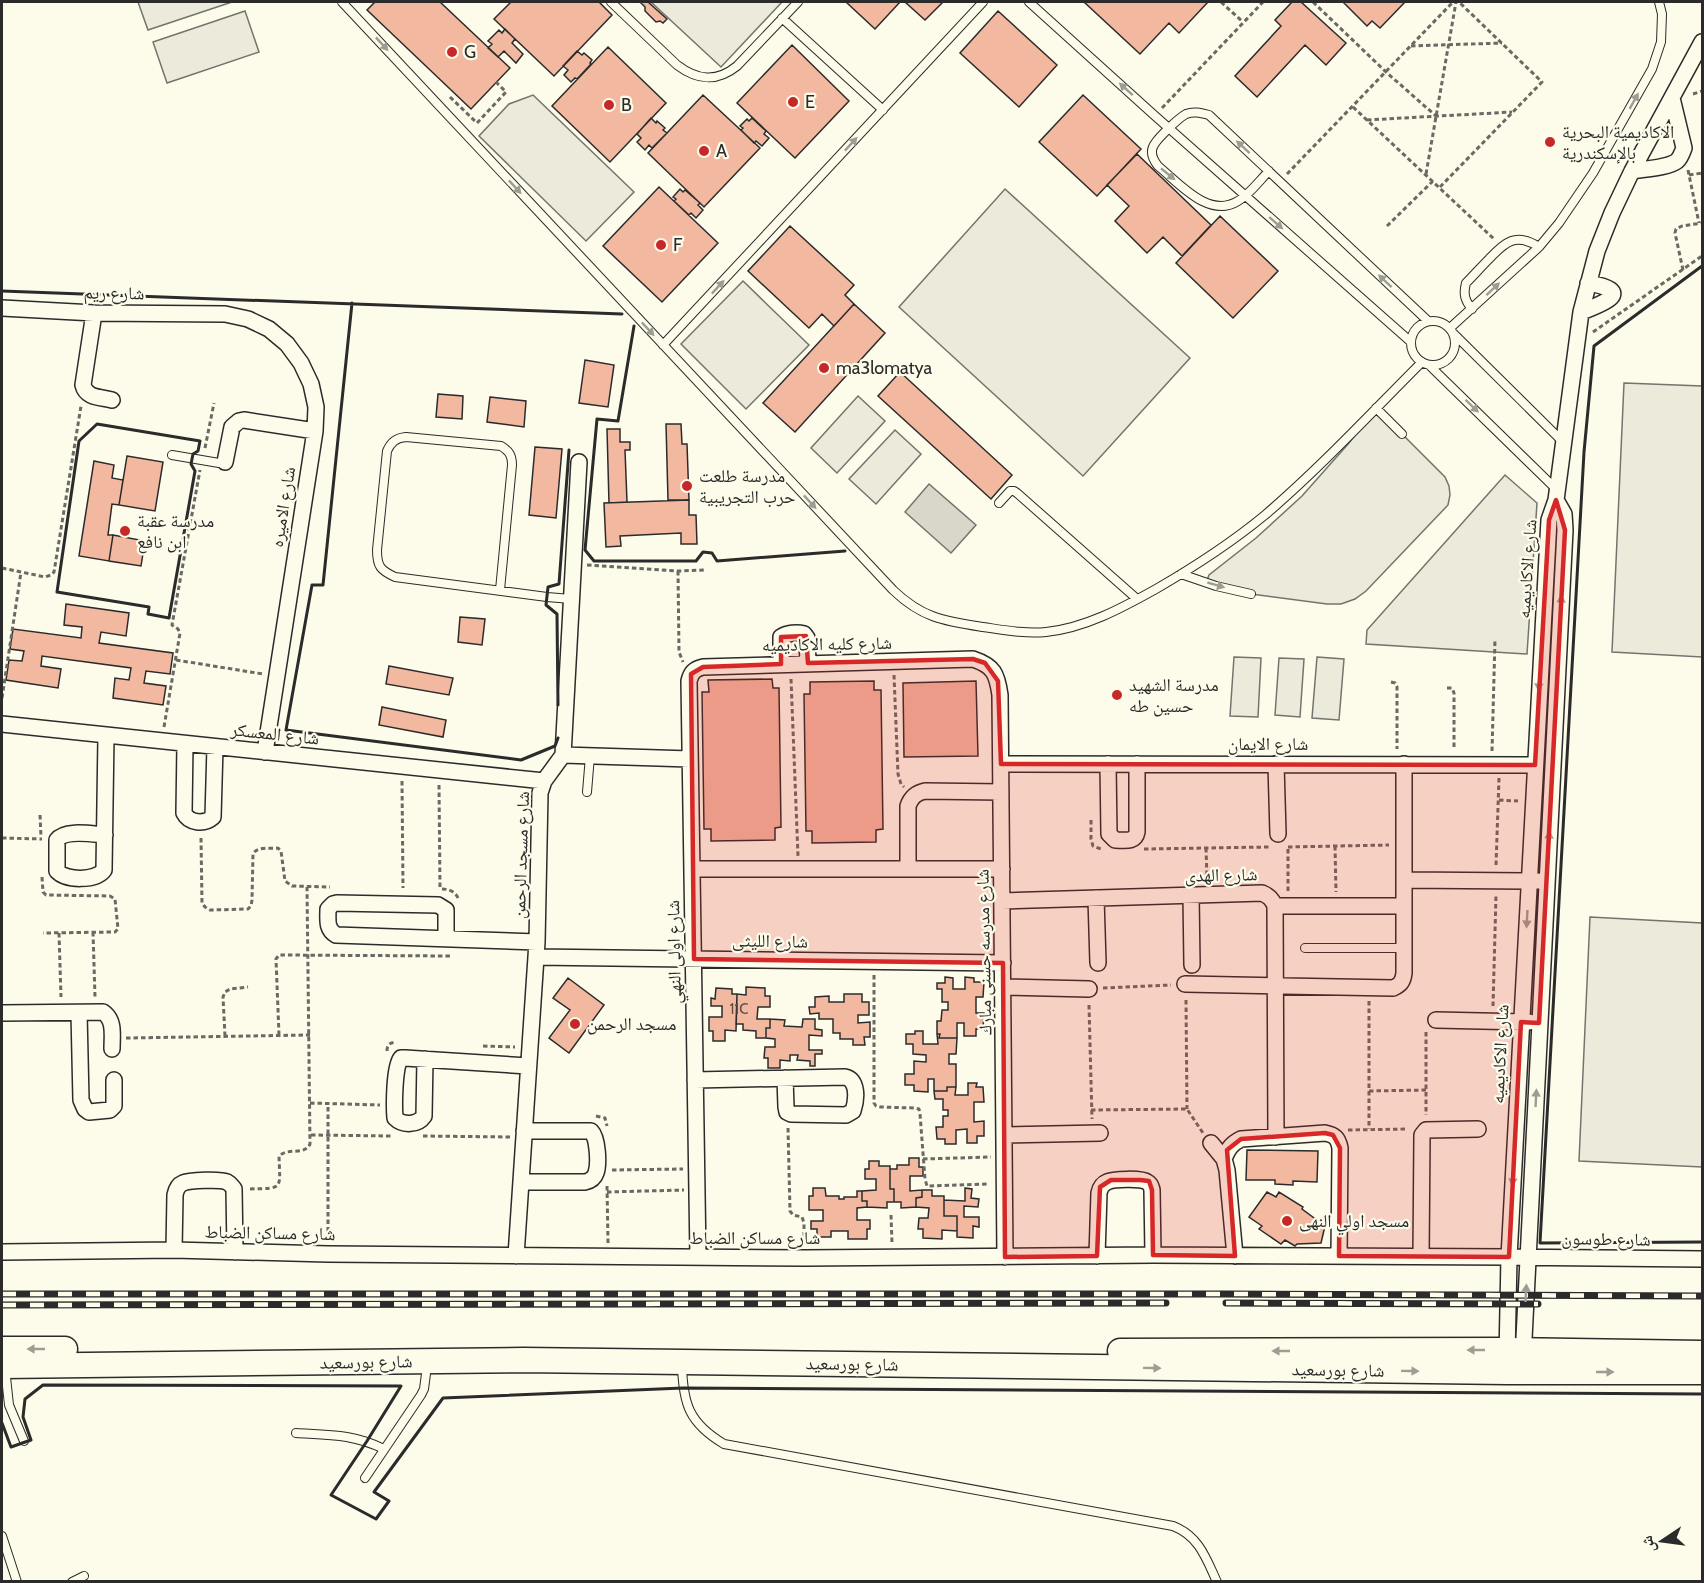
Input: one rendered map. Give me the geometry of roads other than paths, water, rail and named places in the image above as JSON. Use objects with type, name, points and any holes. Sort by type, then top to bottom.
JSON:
[{"type":"main road","name":"شارع بورسعيد","points":[[427,1355],[523,1360],[682,1362],[1515,1361],[1702,1353]]},
{"type":"main road","name":"شارع بورسعيد","points":[[3,1358],[427,1355],[1515,1361],[1702,1372]]},
{"type":"street","points":[[1557,495],[1581,312],[1598,251],[1612,213],[1632,171],[1702,42]]},
{"type":"street","points":[[1632,171],[1676,162],[1682,156],[1684,148],[1672,98]]},
{"type":"street","points":[[1581,312],[1611,299],[1612,294],[1606,286],[1588,283]]},
{"type":"street","name":"شارع ريم","points":[[2,308],[94,313],[225,314]]},
{"type":"street","points":[[94,313],[84,390],[90,395],[112,400]]},
{"type":"street","name":"شارع الاميره","points":[[225,314],[248,319],[269,330],[287,344],[301,363],[311,384],[316,407],[315,431],[265,752]]},
{"type":"street","points":[[225,462],[232,427],[239,421],[315,431]]},
{"type":"street","points":[[579,462],[563,755],[690,759]]},
{"type":"street","name":"شارع الاكاديميه","points":[[1515,1361],[1509,1257],[1549,520],[1557,495]]},
{"type":"street","name":"شارع الاكاديميه","points":[[1515,1361],[1528,1257],[1565,530],[1564,514],[1557,495]]},
{"type":"street","points":[[786,664],[781,637],[785,634],[801,633],[807,638],[808,663]]},
{"type":"street","points":[[1542,643],[1559,644]]},
{"type":"street","name":"شارع كليه الاكاديميه","points":[[692,675],[703,667],[973,659]]},
{"type":"street","name":"شارع مدرسه حسنى مبارك","points":[[973,659],[985,663],[993,670],[998,681],[1000,695],[1005,1257]]},
{"type":"street","name":"شارع اولى النهي","points":[[692,675],[690,759],[698,1257]]},
{"type":"street","name":"شارع المعسكر","points":[[2,724],[544,781]]},
{"type":"street","points":[[105,834],[64,834],[57,840],[57,872],[67,878],[95,877],[104,870],[105,834],[106,736]]},
{"type":"street","points":[[184,744],[184,813],[191,821],[211,820],[214,814],[215,747]]},
{"type":"street","name":"شارع مسجد الرحمن","points":[[516,1256],[536,949],[540,792],[544,781],[563,755]]},
{"type":"street","name":"شارع الايمان","points":[[1001,764],[1535,765]]},
{"type":"street","points":[[1108,764],[1109,834],[1115,840],[1129,840],[1136,836],[1137,764]]},
{"type":"street","points":[[1276,764],[1276,842]]},
{"type":"street","points":[[1185,984],[1393,988],[1399,986],[1404,974],[1404,845],[1400,764]]},
{"type":"street","points":[[908,869],[908,806],[914,795],[919,792],[1001,792]]},
{"type":"street","points":[[692,869],[1002,869]]},
{"type":"street","points":[[1404,879],[1547,882]]},
{"type":"street","name":"شارع الهدى","points":[[1002,901],[1262,893],[1267,895],[1275,906],[1276,1137]]},
{"type":"street","points":[[1191,895],[1192,965]]},
{"type":"street","points":[[1096,898],[1098,963]]},
{"type":"street","name":"شارع الليثى","points":[[446,939],[446,910],[438,905],[337,903],[328,909],[328,927],[336,935],[446,939],[536,949],[694,959],[1003,963]]},
{"type":"street","points":[[1275,906],[1404,906]]},
{"type":"street","points":[[1004,987],[1089,989]]},
{"type":"street","points":[[2,1013],[103,1012],[109,1016],[112,1043]]},
{"type":"street","points":[[80,1013],[81,1100],[84,1109],[89,1112],[110,1110],[114,1106],[114,1080]]},
{"type":"street","points":[[1436,1020],[1539,1023]]},
{"type":"street","points":[[425,1059],[424,1116],[415,1123],[398,1121],[395,1118],[395,1105],[398,1061],[401,1058],[425,1059],[528,1066]]},
{"type":"street","points":[[695,1080],[785,1078],[848,1077],[855,1086],[855,1107],[850,1114],[795,1115],[787,1112],[785,1078]]},
{"type":"street","points":[[1421,1256],[1421,1140],[1423,1132],[1426,1130],[1478,1129]]},
{"type":"street","points":[[521,1182],[585,1182],[590,1181],[596,1173],[597,1141],[591,1131],[524,1131]]},
{"type":"street","points":[[1005,1135],[1096,1133]]},
{"type":"street","points":[[1224,1159],[1227,1150],[1241,1139],[1325,1133],[1333,1135],[1338,1140],[1340,1148],[1339,1256]]},
{"type":"street","points":[[1211,1143],[1224,1159],[1227,1170],[1235,1256]]},
{"type":"street","points":[[1097,1256],[1100,1187],[1111,1180],[1140,1180],[1150,1185],[1153,1255]]},
{"type":"street","points":[[174,1250],[177,1188],[188,1181],[224,1181],[230,1183],[234,1189],[235,1252]]},
{"type":"street","name":"شارع مساكن الضباط","points":[[2,1252],[174,1250],[328,1254],[805,1258],[1153,1255],[1509,1257]]},
{"type":"street","name":"شارع طوسون","points":[[1509,1257],[1702,1259]]},
{"type":"lane","points":[[342,2],[892,590],[904,601],[933,617],[1010,631],[1047,632],[1082,624],[1137,599],[1181,574],[1263,516],[1376,408],[1426,364],[1439,365],[1448,360],[1454,352],[1456,342],[1452,331]]},
{"type":"lane","points":[[611,2],[677,65],[686,72],[708,78],[729,73],[798,2]]},
{"type":"lane","points":[[663,345],[983,2]]},
{"type":"lane","points":[[1029,2],[1411,342]]},
{"type":"lane","points":[[1452,331],[1472,309],[1539,247],[1559,223],[1593,173],[1652,69],[1661,42],[1662,14],[1659,2]]},
{"type":"lane","points":[[782,18],[883,110]]},
{"type":"lane","points":[[1269,171],[1236,202],[1226,206],[1215,206],[1204,203],[1158,166],[1152,154],[1153,147],[1169,128],[1187,114],[1198,112],[1209,115],[1280,181],[1428,321]]},
{"type":"lane","points":[[1472,309],[1465,297],[1466,283],[1502,246],[1510,241],[1521,239],[1530,241],[1539,247]]},
{"type":"lane","points":[[1557,495],[1426,364],[1416,357],[1411,342],[1413,333],[1419,325],[1436,320],[1444,323],[1563,442]]},
{"type":"lane","points":[[1376,408],[1402,434]]},
{"type":"lane","points":[[500,590],[512,465],[512,457],[508,450],[501,446],[398,438],[391,443],[387,451],[377,550],[377,562],[384,572],[395,577],[571,599]]},
{"type":"lane","points":[[172,455],[225,462]]},
{"type":"lane","points":[[999,503],[1010,491],[1017,493],[1137,599]]},
{"type":"lane","points":[[1181,574],[1216,586],[1251,594]]},
{"type":"lane","points":[[587,792],[590,756]]},
{"type":"lane","points":[[1305,948],[1404,948]]},
{"type":"lane","points":[[365,1478],[422,1395],[427,1355]]},
{"type":"lane","points":[[3,1358],[9,1405],[24,1441]]},
{"type":"lane","points":[[682,1362],[683,1388],[691,1413],[704,1430],[724,1444],[1173,1526],[1188,1533],[1200,1546],[1217,1581]]},
{"type":"lane","points":[[296,1433],[357,1438],[384,1449]]},
{"type":"lane","points":[[2,1536],[17,1581]]},
{"type":"lane","points":[[72,1581],[84,1576]]},
{"type":"railway","points":[[2,1294],[1702,1296]]},
{"type":"railway","points":[[2,1305],[1166,1303]]},
{"type":"railway","points":[[1226,1303],[1538,1304]]},
{"type":"place","name":"G","points":[[452,52]]},
{"type":"place","name":"E","points":[[793,102]]},
{"type":"place","name":"B","points":[[609,105]]},
{"type":"place","name":"الاكاديمية البحرية بالإسكندرية","points":[[1550,142]]},
{"type":"place","name":"A","points":[[704,151]]},
{"type":"place","name":"F","points":[[661,245]]},
{"type":"place","name":"ma3lomatya","points":[[824,368]]},
{"type":"place","name":"مدرسة طلعت حرب التجريبية","points":[[687,486]]},
{"type":"place","name":"مدرسة عقبة ابن نافع","points":[[125,531]]},
{"type":"place","name":"مدرسة الشهيد حسين طه","points":[[1117,695]]},
{"type":"place","name":"مسجد الرحمن","points":[[575,1024]]},
{"type":"place","name":"مسجد اولي النهى","points":[[1287,1221]]}]
